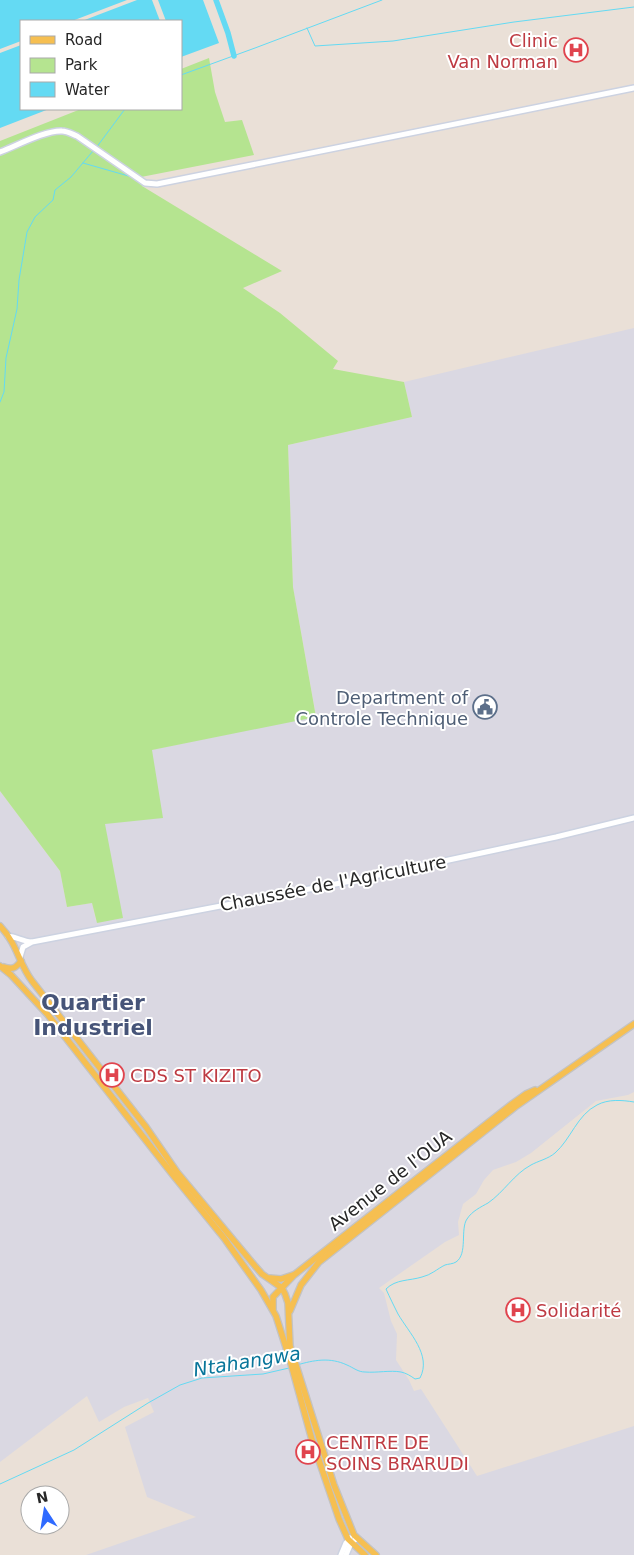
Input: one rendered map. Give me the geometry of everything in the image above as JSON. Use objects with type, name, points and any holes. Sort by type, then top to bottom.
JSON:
[{"type":"main road","points":[[0,926],[8,936],[32,981],[146,1127],[215,1221],[261,1290],[274,1313],[292,1360],[352,1539],[365,1555]]},
{"type":"main road","points":[[0,966],[11,969],[18,965],[21,959]]},
{"type":"main road","points":[[0,966],[11,975],[48,1015],[173,1175],[262,1274],[282,1288],[288,1303],[292,1360]]},
{"type":"main road","name":"Avenue de l'OUA","points":[[288,1316],[301,1285],[319,1262],[526,1094],[541,1088],[634,1024]]},
{"type":"main road","points":[[94,1074],[101,1069]]},
{"type":"main road","name":"Avenue de l'OUA","points":[[274,1313],[273,1297],[294,1275],[514,1105]]},
{"type":"main road","points":[[268,1277],[281,1279],[294,1275]]},
{"type":"main road","points":[[274,1313],[282,1318],[288,1316]]},
{"type":"main road","points":[[352,1539],[376,1555]]},
{"type":"street","points":[[0,152],[46,134],[60,131],[72,134],[95,148],[145,183],[157,184],[634,88]]},
{"type":"street","name":"Chaussée de l'Agriculture","points":[[8,936],[32,942],[346,882],[541,841],[634,818]]},
{"type":"street","points":[[21,959],[23,947],[32,942]]},
{"type":"street","points":[[341,1555],[352,1539]]},
{"type":"street","points":[[346,1555],[352,1539]]},
{"type":"shaded area","points":[[634,328],[634,1092],[628,1095],[596,1101],[531,1153],[516,1162],[493,1170],[484,1180],[476,1194],[463,1204],[458,1222],[459,1235],[445,1242],[379,1288],[384,1293],[391,1321],[397,1334],[396,1360],[414,1391],[421,1389],[477,1476],[634,1426],[634,1555],[86,1555],[196,1517],[147,1497],[125,1427],[154,1412],[148,1398],[124,1407],[99,1422],[87,1396],[0,1462],[0,791],[60,871],[67,907],[92,903],[96,921],[122,918],[104,824],[151,750],[316,716],[293,587],[288,445],[412,417],[404,382]]},
{"type":"green space","points":[[209,58],[215,92],[225,122],[242,120],[254,155],[141,177],[142,186],[282,271],[243,288],[280,313],[338,361],[333,369],[404,382],[412,417],[288,445],[293,587],[316,717],[152,750],[163,818],[105,824],[123,918],[97,923],[92,903],[67,907],[60,871],[0,791],[0,141],[78,110],[182,110],[182,69]]},
{"type":"water","points":[[0,0],[127,0],[75,20],[20,20],[20,41],[0,49]]},
{"type":"water","points":[[137,0],[152,0],[160,20],[85,20]]},
{"type":"water","points":[[158,0],[203,0],[219,43],[182,57],[182,20],[166,20]]},
{"type":"water","points":[[20,45],[20,110],[46,110],[0,128],[0,53]]},
{"type":"waterway","points":[[216,0],[234,56]]},
{"type":"waterway","points":[[182,75],[382,0]]},
{"type":"waterway","points":[[307,28],[315,46],[393,41],[514,22],[634,7]]},
{"type":"waterway","points":[[96,148],[124,110]]},
{"type":"waterway","points":[[0,402],[4,392],[6,358],[17,309],[19,280],[27,232],[35,217],[53,200],[55,190],[71,177],[93,151]]},
{"type":"waterway","points":[[83,163],[132,177]]},
{"type":"waterway","points":[[143,179],[149,181]]},
{"type":"waterway","name":"Ntahangwa","points":[[297,1365],[328,1360],[341,1362],[363,1372],[397,1371],[415,1379],[420,1378],[423,1361],[418,1345],[398,1314],[386,1289],[394,1283],[425,1276],[445,1265],[456,1262],[462,1253],[465,1223],[471,1214],[494,1199],[525,1169],[555,1153],[590,1109],[610,1101],[634,1102]]},
{"type":"waterway","name":"Ntahangwa","points":[[0,1484],[74,1450],[180,1385],[202,1378],[263,1374],[289,1368]]},
{"type":"place","name":"Clinic Van Norman","points":[[576,50]]},
{"type":"place","name":"Department of Controle Technique","points":[[485,707]]},
{"type":"place","name":"CDS ST KIZITO","points":[[112,1075]]},
{"type":"place","name":"Solidarité","points":[[518,1310]]},
{"type":"place","name":"CENTRE DE SOINS BRARUDI","points":[[308,1452]]},
{"type":"district","name":"Quartier Industriel","points":[[93,1014]]}]
